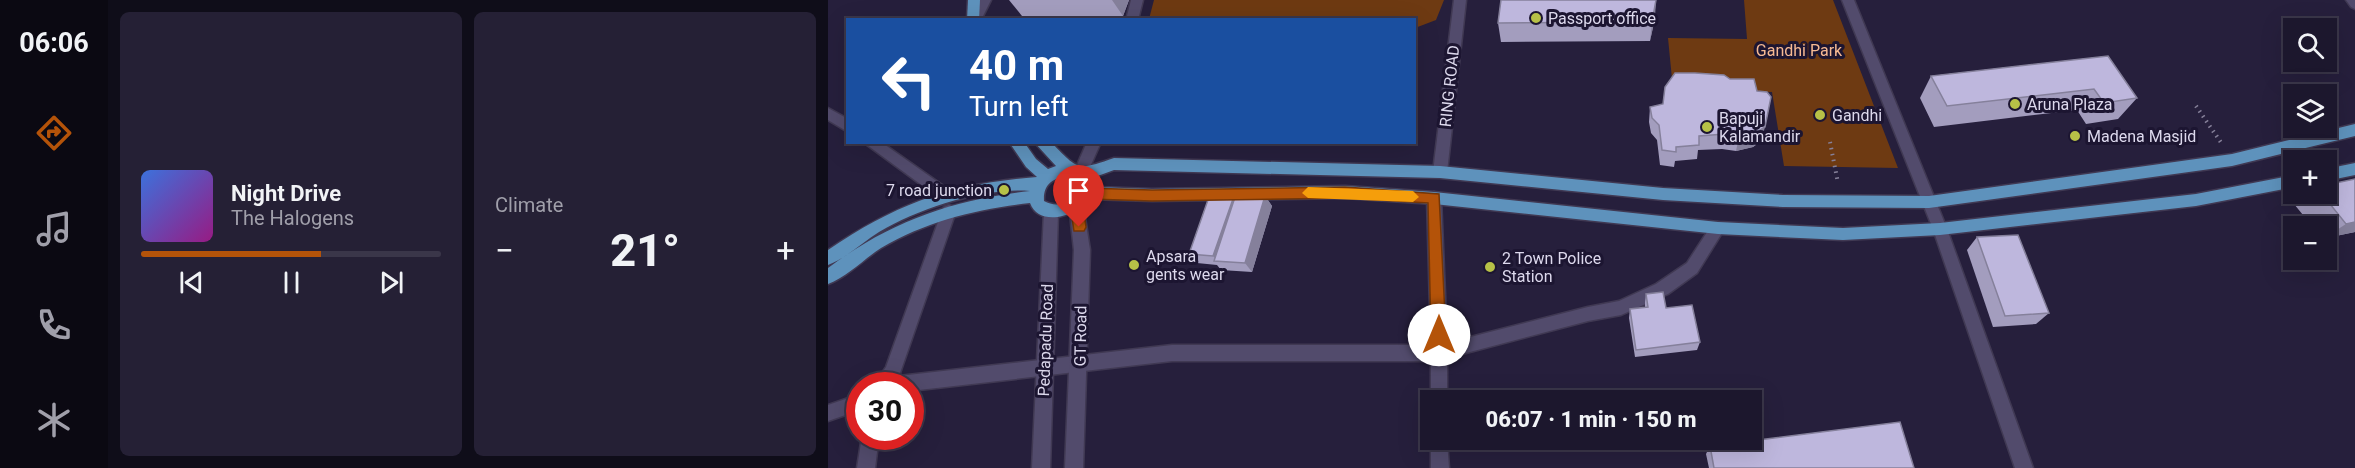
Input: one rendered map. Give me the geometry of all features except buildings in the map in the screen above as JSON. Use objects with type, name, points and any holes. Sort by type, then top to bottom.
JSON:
[{"type":"main road","points":[[974,0],[974,18]]},
{"type":"main road","points":[[828,258],[897,215],[948,203],[995,200],[1079,172],[1114,164],[1440,172],[1663,194],[1783,201],[1929,202],[2232,160],[2355,130]]},
{"type":"main road","points":[[1018,144],[1042,185],[1037,204],[1051,212],[1068,209],[1081,199],[1089,186],[1079,172],[1044,144]]},
{"type":"main road","points":[[2337,173],[2355,170]]},
{"type":"main road","points":[[1081,199],[1152,195],[1345,192],[1434,198],[1718,228],[1843,234],[1940,229],[2196,200],[2283,183]]},
{"type":"main road","points":[[828,277],[861,252],[948,203]]},
{"type":"street","points":[[975,18],[985,0]]},
{"type":"street","points":[[1132,18],[1137,0]]},
{"type":"street","name":"RING ROAD","points":[[1440,172],[1460,0]]},
{"type":"street","points":[[1848,0],[1940,229],[2024,468]]},
{"type":"street","points":[[2352,0],[2355,4]]},
{"type":"street","points":[[828,113],[846,126]]},
{"type":"street","points":[[873,144],[948,203],[892,372]]},
{"type":"street","points":[[1079,172],[1093,144]]},
{"type":"street","points":[[1434,198],[1439,390]]},
{"type":"street","name":"GT Road","points":[[1074,468],[1080,366],[1081,199]]},
{"type":"street","name":"Pedapadu Road","points":[[1041,468],[1051,212]]},
{"type":"street","points":[[924,381],[1080,366],[1172,354],[1438,352],[1588,314],[1621,308],[1662,289],[1692,268],[1718,228]]},
{"type":"street","points":[[828,413],[846,407]]},
{"type":"street","points":[[866,468],[869,450]]},
{"type":"street","points":[[1439,450],[1440,468]]},
{"type":"path","points":[[2196,106],[2232,160]]},
{"type":"path","points":[[1830,142],[1841,201]]},
{"type":"green space","points":[[1154,0],[1444,0],[1436,20],[1416,28],[1416,18],[1149,18]]},
{"type":"green space","name":"Gandhi Park","points":[[1744,0],[1833,0],[1898,168],[1784,166],[1772,92],[1673,89],[1668,38],[1747,39]]},
{"type":"slow traffic","points":[[1308,193],[1345,192],[1413,197]]},
{"type":"place","name":"Passport office","points":[[1536,18]]},
{"type":"place","name":"Aruna Plaza","points":[[2015,104]]},
{"type":"place","name":"Gandhi","points":[[1820,115]]},
{"type":"place","name":"Bapuji Kalamandir","points":[[1707,127]]},
{"type":"place","name":"Madena Masjid","points":[[2075,136]]},
{"type":"place","name":"7 road junction","points":[[1004,190]]},
{"type":"place","name":"Apsara gents wear","points":[[1134,265]]},
{"type":"place","name":"2 Town Police Station","points":[[1490,267]]},
{"type":"route","points":[[1079,227],[1076,205],[1086,194],[1345,192],[1434,198],[1439,335]]}]
